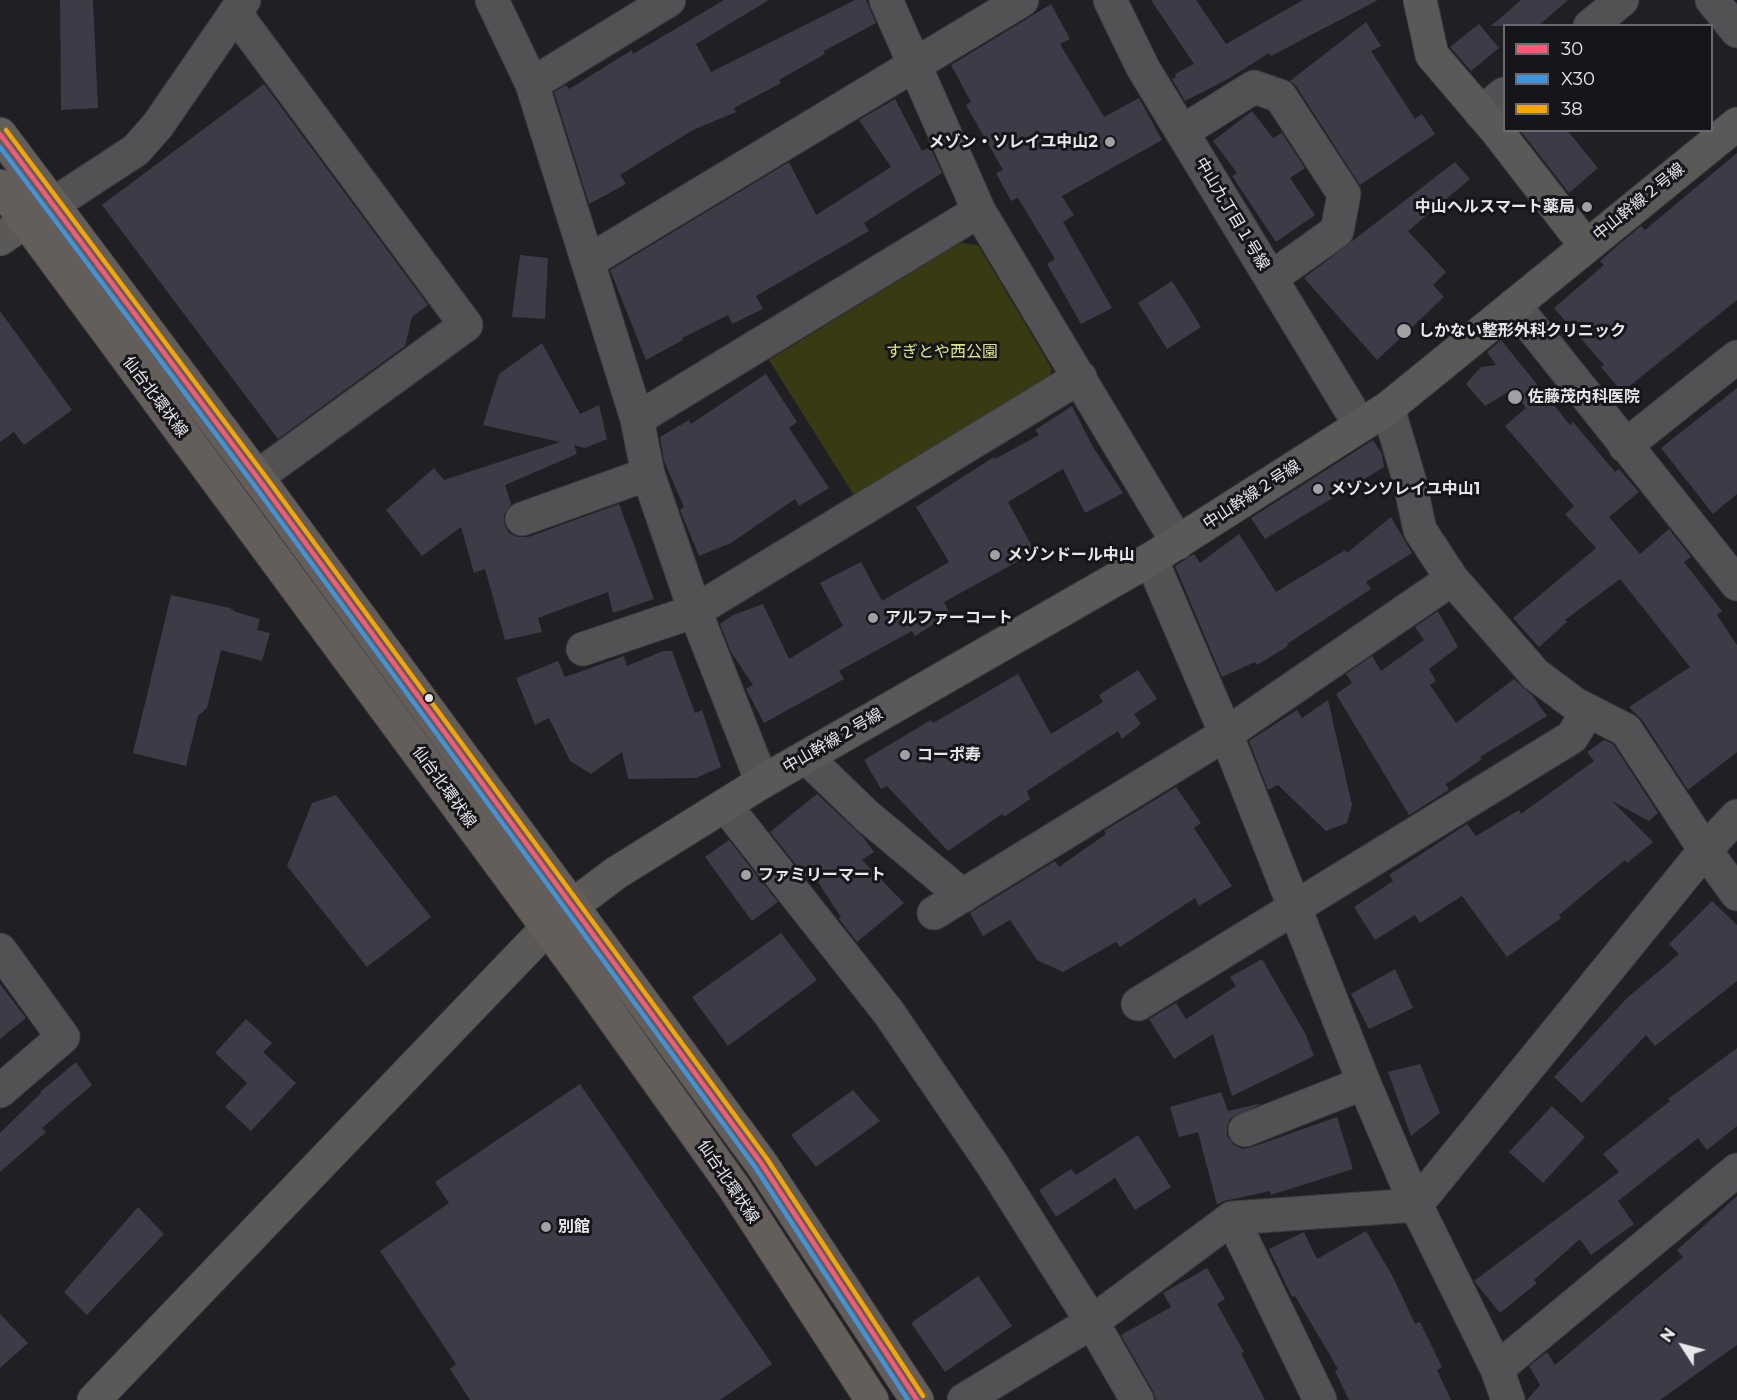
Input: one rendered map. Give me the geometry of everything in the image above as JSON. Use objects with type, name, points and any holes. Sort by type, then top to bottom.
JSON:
[{"type":"main road","name":"仙台北環状線","points":[[0,134],[26,222],[257,477],[761,1163],[917,1400]]},
{"type":"main road","name":"仙台北環状線","points":[[0,186],[547,928],[733,1186],[872,1400]]},
{"type":"street","points":[[492,0],[532,84],[637,419],[648,474],[695,611],[762,782]]},
{"type":"street","points":[[532,84],[669,0]]},
{"type":"street","points":[[886,0],[979,211],[1080,377],[1164,551],[1227,734],[1364,1083],[1416,1205],[1497,1369],[1508,1400]]},
{"type":"street","points":[[589,261],[1022,0]]},
{"type":"street","name":"中山九丁目１号線","points":[[1110,0],[1143,68],[1271,278],[1374,416],[1408,479],[1420,530],[1452,579],[1535,674],[1588,711],[1626,730],[1705,850],[1737,894]]},
{"type":"street","points":[[1420,0],[1432,55],[1493,103],[1503,118]]},
{"type":"street","points":[[1592,24],[1622,0]]},
{"type":"street","points":[[1713,0],[1737,31]]},
{"type":"street","points":[[26,222],[136,150],[158,125],[240,7],[466,325],[257,477]]},
{"type":"street","points":[[1182,132],[1254,87],[1280,96],[1344,194],[1337,231],[1271,278]]},
{"type":"street","name":"中山幹線２号線","points":[[94,1400],[547,928],[572,906],[616,873],[762,782],[1164,551],[1374,416],[1415,388],[1737,124]]},
{"type":"street","points":[[1512,132],[1586,246]]},
{"type":"street","points":[[637,419],[979,211]]},
{"type":"street","points":[[1514,305],[1625,446],[1734,573]]},
{"type":"street","points":[[1625,446],[1737,357]]},
{"type":"street","points":[[583,649],[695,611],[1080,377]]},
{"type":"street","points":[[522,519],[648,474]]},
{"type":"street","points":[[934,914],[1227,734],[1452,579]]},
{"type":"street","points":[[1138,1004],[1572,738],[1588,711]]},
{"type":"street","points":[[807,757],[867,816],[963,896]]},
{"type":"street","points":[[725,805],[889,1013],[992,1164],[1092,1322],[1137,1400]]},
{"type":"street","points":[[964,1400],[1092,1322],[1232,1218],[1416,1205],[1705,850],[1737,816]]},
{"type":"street","points":[[0,950],[63,1037],[0,1091]]},
{"type":"street","points":[[1245,1130],[1364,1083]]},
{"type":"street","points":[[1497,1369],[1737,1170]]},
{"type":"street","points":[[1232,1218],[1320,1400]]},
{"type":"green space","name":"すぎとや西公園","points":[[960,243],[978,245],[1052,369],[1044,390],[855,497],[769,360]]},
{"type":"building","points":[[60,0],[93,0],[98,108],[61,110]]},
{"type":"building","points":[[724,0],[769,0],[696,44],[711,72],[855,0],[866,0],[876,23],[824,51],[825,54],[779,80],[781,83],[734,108],[736,112],[693,130],[620,175],[626,184],[589,204],[554,92],[566,85],[569,89],[632,50],[633,54]]},
{"type":"building","points":[[1151,0],[1196,0],[1226,44],[1303,0],[1378,0],[1271,56],[1269,53],[1228,79],[1185,101],[1172,79],[1176,77],[1175,74],[1194,64]]},
{"type":"building","points":[[1521,0],[1568,0],[1540,24],[1491,26]]},
{"type":"building","points":[[1051,4],[1070,39],[1060,44],[1104,117],[1139,98],[1162,140],[1062,196],[1074,215],[1063,222],[1112,308],[1081,324],[1047,264],[1055,259],[1018,198],[1011,201],[996,173],[1003,170],[966,105],[971,102],[951,65]]},
{"type":"building","points":[[1366,22],[1381,46],[1371,51],[1415,119],[1422,114],[1435,134],[1360,185],[1296,86],[1290,81]]},
{"type":"building","points":[[1479,24],[1499,48],[1471,71],[1450,47]]},
{"type":"building","points":[[264,84],[428,305],[412,317],[405,346],[278,439],[102,205]]},
{"type":"building","points":[[895,99],[922,151],[930,147],[942,173],[864,223],[869,231],[756,296],[763,309],[732,324],[728,315],[682,338],[683,340],[646,360],[610,270],[789,162],[816,215],[891,167],[859,120]]},
{"type":"building","points":[[1252,111],[1273,138],[1282,133],[1305,168],[1290,178],[1315,215],[1276,242],[1232,176],[1237,173],[1213,141]]},
{"type":"building","points":[[1522,132],[1569,132],[1598,168],[1569,193]]},
{"type":"building","points":[[1737,153],[1737,300],[1622,392],[1601,367],[1604,365],[1554,308],[1604,265],[1600,261],[1618,245],[1641,226],[1645,230]]},
{"type":"building","points":[[1455,162],[1470,179],[1408,231],[1446,272],[1433,285],[1444,297],[1377,360],[1304,278]]},
{"type":"building","points":[[520,255],[548,258],[545,319],[512,317]]},
{"type":"building","points":[[1172,281],[1201,327],[1167,349],[1138,303]]},
{"type":"building","points":[[0,311],[72,410],[24,445],[14,432],[0,442]]},
{"type":"building","points":[[1501,340],[1570,425],[1573,422],[1615,472],[1619,469],[1639,492],[1609,517],[1640,554],[1669,529],[1691,557],[1684,562],[1722,611],[1717,615],[1737,645],[1737,752],[1688,790],[1642,720],[1629,707],[1690,667],[1620,579],[1565,620],[1567,622],[1539,647],[1513,618],[1596,548],[1565,514],[1574,506],[1505,426],[1526,408],[1513,389],[1485,406],[1466,384],[1481,367],[1496,365],[1487,352]]},
{"type":"building","points":[[542,343],[580,414],[599,405],[607,439],[585,448],[574,445],[577,454],[505,485],[511,504],[504,515],[505,526],[509,533],[518,537],[528,537],[619,504],[654,599],[613,613],[608,592],[538,618],[542,632],[505,640],[485,569],[474,573],[461,527],[422,556],[386,510],[434,468],[444,480],[560,442],[483,425],[499,374]]},
{"type":"building","points":[[766,374],[797,422],[789,428],[829,488],[799,506],[795,499],[731,543],[699,556],[680,510],[684,507],[664,461],[660,437],[689,420],[691,424]]},
{"type":"building","points":[[1737,388],[1737,494],[1713,514],[1661,448]]},
{"type":"building","points":[[1072,406],[1093,447],[1123,493],[1085,513],[1063,469],[1008,502],[1035,552],[944,602],[950,614],[915,636],[912,631],[839,671],[844,679],[764,723],[746,689],[753,685],[731,652],[720,624],[733,615],[763,604],[789,659],[843,626],[820,583],[861,562],[882,601],[949,562],[916,507],[994,457],[995,459],[1039,435],[1035,430]]},
{"type":"building","name":"メゾンソレイユ中山1","points":[[1373,440],[1382,454],[1384,467],[1265,539],[1251,518]]},
{"type":"building","points":[[1391,517],[1412,553],[1366,582],[1371,589],[1287,644],[1288,646],[1257,665],[1255,662],[1222,677],[1175,566],[1194,554],[1200,563],[1239,534],[1276,592],[1345,550],[1347,553]]},
{"type":"building","points":[[171,595],[230,608],[260,619],[257,630],[270,633],[262,661],[221,650],[207,708],[198,716],[186,766],[133,753]]},
{"type":"building","points":[[1438,611],[1458,647],[1429,669],[1436,681],[1430,685],[1456,723],[1514,679],[1532,695],[1547,716],[1480,757],[1482,759],[1446,784],[1449,790],[1409,815],[1336,694],[1352,683],[1346,674],[1372,656],[1381,671],[1424,640],[1415,627]]},
{"type":"building","points":[[663,651],[672,651],[695,713],[702,710],[721,767],[696,778],[628,779],[622,752],[591,774],[570,761],[549,718],[535,725],[516,678],[558,661],[565,677],[624,656],[627,666]]},
{"type":"building","points":[[1138,670],[1157,699],[1134,714],[1141,724],[1122,739],[1118,731],[1027,791],[1030,799],[1004,817],[1002,814],[948,851],[887,786],[881,789],[864,760],[931,720],[933,723],[1018,674],[1051,734],[1103,702],[1099,695]]},
{"type":"building","points":[[1328,700],[1352,805],[1347,823],[1326,831],[1278,785],[1268,790],[1249,741],[1297,710],[1302,718]]},
{"type":"building","points":[[1604,740],[1613,744],[1658,813],[1649,821],[1612,801],[1653,842],[1627,863],[1625,860],[1559,915],[1561,918],[1507,957],[1462,896],[1420,923],[1415,915],[1375,940],[1354,907],[1393,881],[1389,875],[1467,824],[1476,836],[1519,810],[1521,814],[1594,761],[1587,752]]},
{"type":"building","points":[[1176,787],[1201,823],[1194,828],[1232,886],[1199,906],[1195,898],[1120,947],[1116,942],[1063,972],[1037,960],[1010,920],[983,936],[970,913],[1055,861],[1059,867],[1106,834],[1104,831]]},
{"type":"building","points":[[817,794],[863,837],[874,852],[862,860],[904,903],[857,942],[839,919],[841,917],[814,876],[808,880],[770,832]]},
{"type":"building","points":[[336,795],[431,917],[367,967],[287,866],[312,803]]},
{"type":"building","points":[[729,840],[778,902],[752,921],[705,857]]},
{"type":"building","points":[[1712,901],[1737,925],[1737,981],[1655,1046],[1646,1035],[1582,1103],[1554,1077],[1627,998],[1679,954],[1669,944]]},
{"type":"building","points":[[781,933],[817,980],[728,1046],[692,997]]},
{"type":"building","points":[[1262,959],[1306,1035],[1314,1056],[1232,1096],[1213,1034],[1174,1059],[1149,1019],[1176,1003],[1186,1019],[1236,986],[1230,977]]},
{"type":"building","points":[[1395,969],[1413,1008],[1369,1029],[1351,994]]},
{"type":"building","points":[[0,984],[26,1018],[0,1039]]},
{"type":"building","points":[[246,1019],[272,1043],[263,1052],[296,1083],[251,1131],[225,1107],[247,1083],[215,1053]]},
{"type":"building","points":[[1737,1048],[1737,1126],[1707,1150],[1698,1138],[1618,1201],[1634,1224],[1591,1255],[1580,1239],[1534,1280],[1537,1283],[1500,1313],[1474,1281],[1619,1172],[1603,1154],[1670,1101],[1668,1099]]},
{"type":"building","points":[[76,1062],[92,1085],[42,1128],[46,1132],[0,1172],[0,1133],[40,1092]]},
{"type":"building","points":[[1420,1064],[1440,1113],[1411,1136],[1388,1072]]},
{"type":"building","name":"別館","points":[[580,1084],[772,1364],[720,1400],[470,1400],[450,1369],[456,1364],[380,1251],[449,1203],[435,1182]]},
{"type":"building","points":[[853,1090],[880,1121],[816,1167],[791,1135]]},
{"type":"building","points":[[1221,1092],[1228,1111],[1263,1103],[1230,1119],[1227,1136],[1234,1145],[1243,1149],[1252,1147],[1337,1117],[1353,1169],[1271,1195],[1270,1191],[1224,1201],[1217,1205],[1198,1132],[1179,1137],[1170,1107]]},
{"type":"building","points":[[1552,1106],[1585,1137],[1543,1183],[1509,1152]]},
{"type":"building","points":[[1138,1135],[1171,1187],[1135,1210],[1115,1178],[1056,1217],[1039,1190],[1071,1169],[1076,1175]]},
{"type":"building","points":[[1737,1196],[1737,1345],[1660,1400],[1527,1400],[1540,1385],[1529,1366],[1547,1352],[1555,1365],[1683,1257],[1677,1250]]},
{"type":"building","points":[[138,1207],[164,1234],[87,1315],[64,1292]]},
{"type":"building","points":[[1366,1231],[1393,1277],[1415,1324],[1420,1322],[1442,1367],[1437,1370],[1451,1400],[1349,1400],[1335,1371],[1338,1369],[1295,1296],[1292,1297],[1269,1249],[1304,1232],[1317,1259]]},
{"type":"building","points":[[1207,1268],[1225,1299],[1217,1304],[1244,1352],[1241,1353],[1265,1400],[1156,1400],[1121,1335],[1171,1307],[1163,1293]]},
{"type":"building","points":[[978,1276],[1012,1326],[945,1372],[911,1323]]},
{"type":"building","points":[[0,1314],[28,1343],[0,1368]]},
{"type":"transit line","name":"38","points":[[6,130],[263,473],[767,1159],[923,1396]]},
{"type":"transit line","name":"30","points":[[0,134],[257,477],[761,1163],[917,1400]]},
{"type":"transit line","name":"X30","points":[[0,147],[251,481],[755,1167],[908,1400]]},
{"type":"place","name":"メゾン・ソレイユ中山2","points":[[1110,142]]},
{"type":"place","name":"中山ヘルスマート薬局","points":[[1587,207]]},
{"type":"place","name":"しかない整形外科クリニック","points":[[1404,331]]},
{"type":"place","name":"佐藤茂内科医院","points":[[1515,397]]},
{"type":"place","name":"メゾンソレイユ中山1","points":[[1318,489]]},
{"type":"place","name":"メゾンドール中山","points":[[995,555]]},
{"type":"place","name":"アルファーコート","points":[[873,618]]},
{"type":"place","name":"コーポ寿","points":[[905,755]]},
{"type":"place","name":"ファミリーマート","points":[[746,875]]},
{"type":"place","name":"別館","points":[[546,1227]]}]
